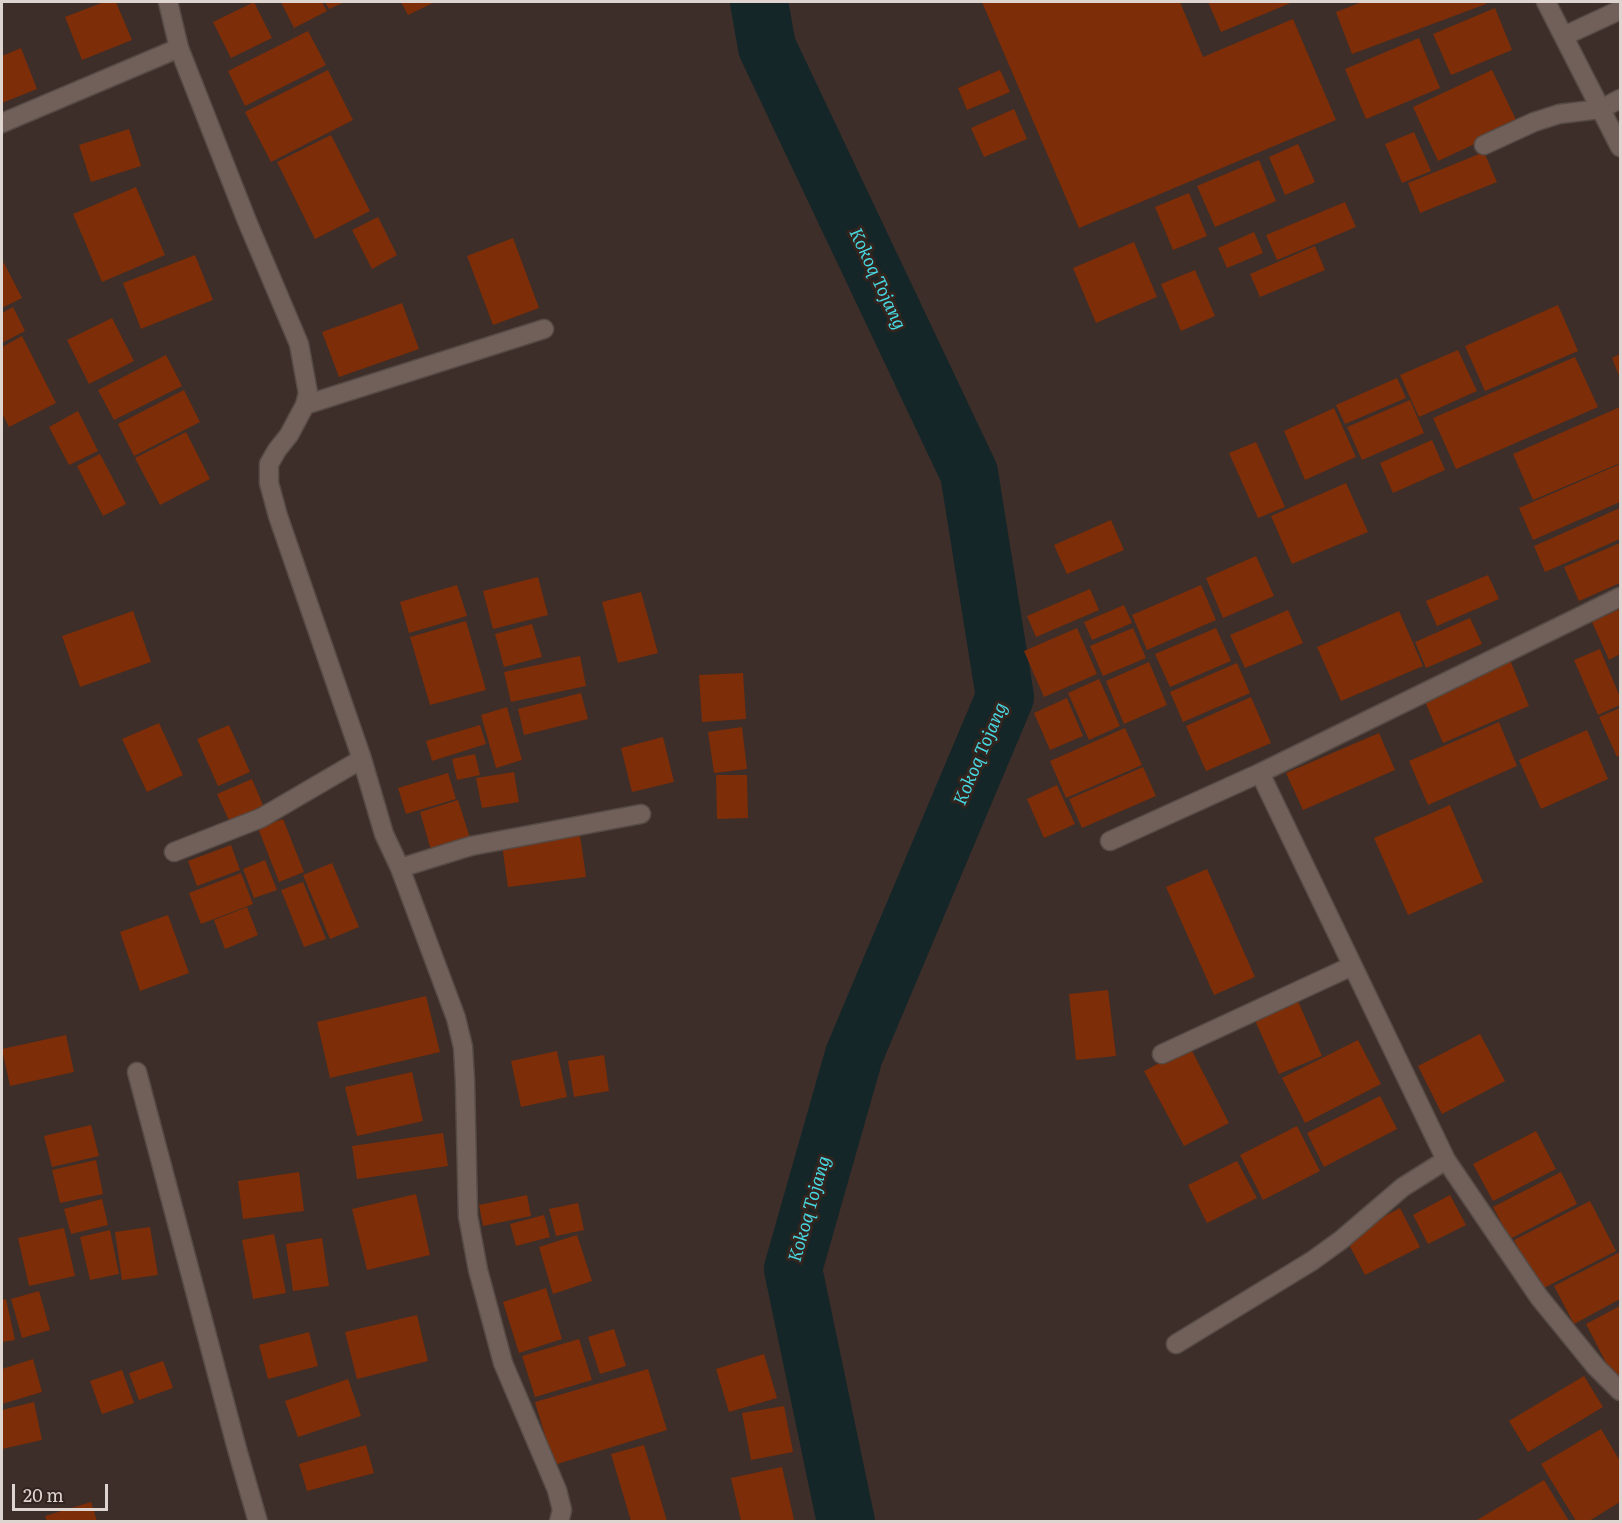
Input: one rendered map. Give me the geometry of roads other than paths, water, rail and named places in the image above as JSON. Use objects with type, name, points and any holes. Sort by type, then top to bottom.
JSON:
[{"type":"street","points":[[168,2],[178,48],[299,344],[308,393],[305,405],[290,435],[276,450],[269,464],[269,483],[278,516],[362,759],[384,834],[400,868],[456,1018],[463,1047],[468,1216],[478,1270],[503,1363],[557,1490],[562,1510],[559,1521]]},
{"type":"street","points":[[1546,2],[1620,147]]},
{"type":"street","points":[[1564,36],[1620,10]]},
{"type":"street","points":[[2,123],[178,48]]},
{"type":"street","points":[[1484,145],[1534,122],[1559,114],[1601,109],[1620,99]]},
{"type":"street","points":[[305,405],[544,329]]},
{"type":"street","points":[[1110,841],[1260,773],[1620,597]]},
{"type":"street","points":[[174,852],[261,818],[362,759]]},
{"type":"street","points":[[1260,773],[1446,1160],[1539,1297],[1596,1367],[1620,1391]]},
{"type":"street","points":[[400,868],[471,846],[641,814]]},
{"type":"street","points":[[1162,1054],[1352,966]]},
{"type":"street","points":[[137,1072],[258,1521]]},
{"type":"street","points":[[1176,1344],[1312,1260],[1341,1240],[1403,1187],[1446,1160]]},
{"type":"waterway","name":"Kokoq Tojang","points":[[759,2],[767,47],[969,473],[1005,697],[854,1055],[793,1269],[846,1522]]}]
